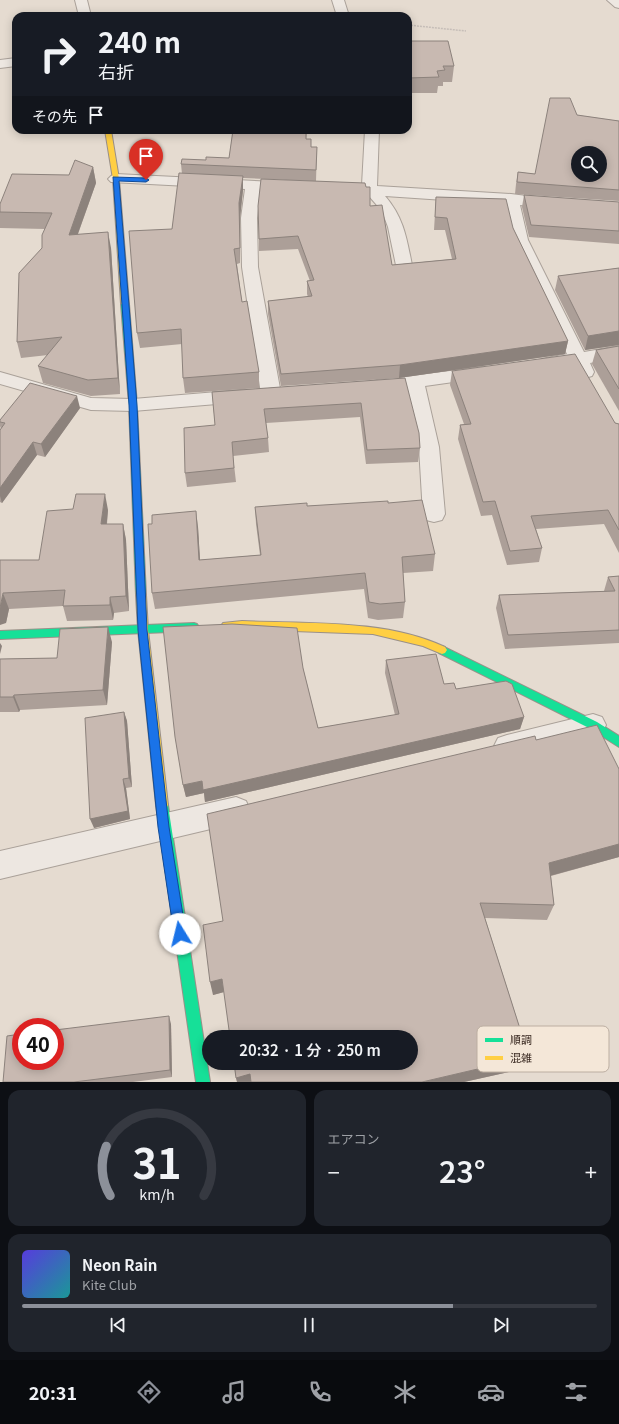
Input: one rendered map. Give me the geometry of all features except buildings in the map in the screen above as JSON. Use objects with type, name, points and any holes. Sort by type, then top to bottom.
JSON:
[{"type":"street","points":[[81,0],[84,12]]},
{"type":"street","points":[[338,0],[342,12]]},
{"type":"street","points":[[613,0],[619,4]]},
{"type":"street","points":[[0,64],[12,62]]},
{"type":"street","points":[[109,134],[116,179],[133,405],[143,630],[164,827],[203,1082]]},
{"type":"street","points":[[372,134],[371,190],[392,215],[405,270]]},
{"type":"street","points":[[116,179],[307,187]]},
{"type":"street","points":[[0,378],[91,404],[133,405],[278,394],[250,267],[249,218],[253,185]]},
{"type":"street","points":[[330,188],[511,199],[565,204]]},
{"type":"street","points":[[511,199],[520,240],[578,359],[593,386]]},
{"type":"street","points":[[531,366],[619,352]]},
{"type":"street","points":[[361,388],[415,383],[500,370]]},
{"type":"street","points":[[415,383],[428,447],[434,514]]},
{"type":"street","points":[[219,626],[242,625],[373,630],[425,642],[593,725],[619,742]]},
{"type":"street","points":[[0,635],[204,627]]},
{"type":"street","points":[[486,751],[593,725]]},
{"type":"street","points":[[0,865],[256,805]]},
{"type":"path","points":[[412,25],[466,31]]},
{"type":"traffic: fast","points":[[125,304],[133,405],[141,595]]},
{"type":"traffic: fast","points":[[0,635],[194,627]]},
{"type":"traffic: fast","points":[[442,650],[593,725],[619,742]]},
{"type":"traffic: fast","points":[[162,805],[203,1082]]},
{"type":"traffic: slow","points":[[109,134],[116,179],[125,304]]},
{"type":"traffic: slow","points":[[141,595],[143,630],[162,805]]},
{"type":"traffic: slow","points":[[226,626],[242,625],[373,630],[425,642],[442,650]]},
{"type":"route","points":[[146,180],[116,179],[133,405],[143,630],[164,827],[180,934]]}]
